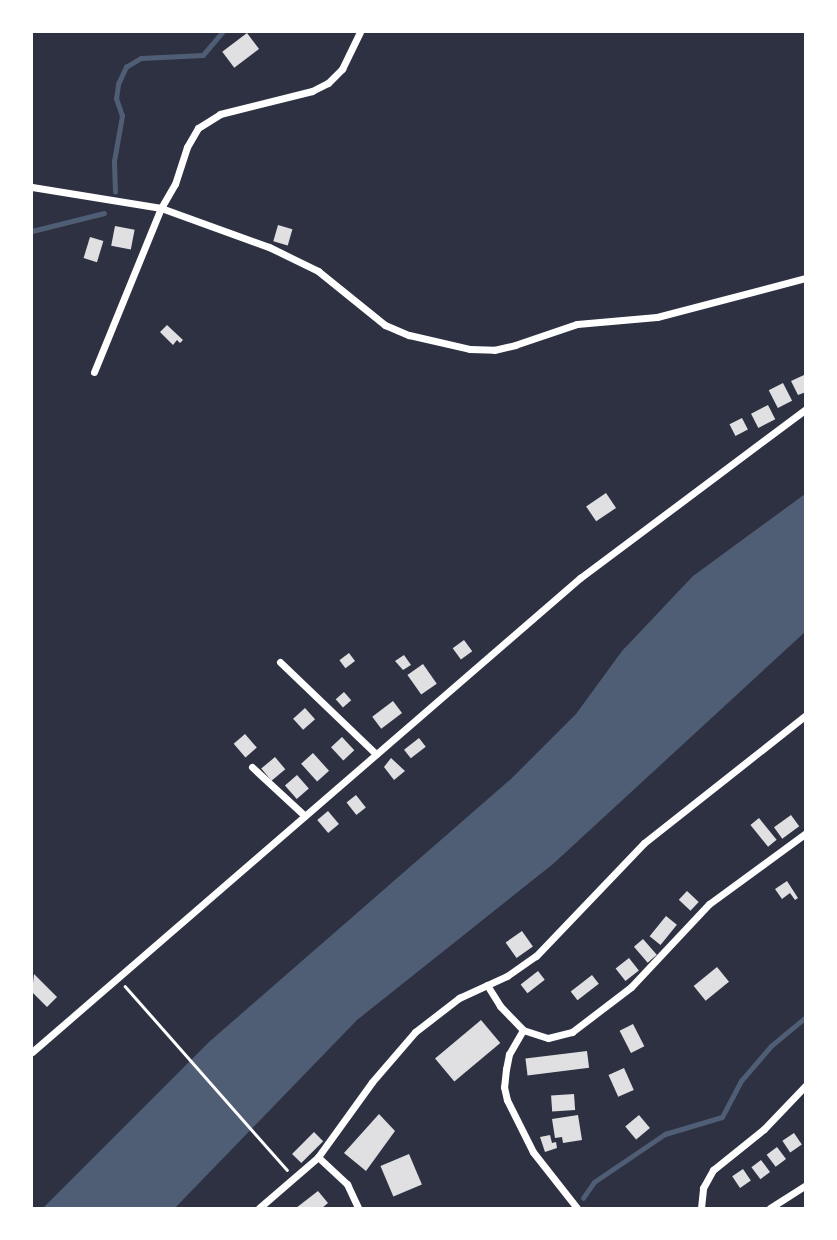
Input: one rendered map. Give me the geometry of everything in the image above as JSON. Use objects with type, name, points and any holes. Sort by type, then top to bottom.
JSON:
[{"type":"street","points":[[94,372],[161,208],[175,184],[187,147],[198,128],[220,114],[312,91],[328,83],[342,69],[360,32]]},
{"type":"street","points":[[32,187],[161,208],[298,260],[335,283],[385,325],[409,335],[470,349],[494,350],[578,324],[657,317],[806,278]]},
{"type":"street","points":[[32,1052],[589,570],[806,409]]},
{"type":"street","points":[[280,662],[376,754]]},
{"type":"street","points":[[258,1209],[318,1157],[372,1082],[415,1032],[459,998],[518,970],[536,956],[643,843],[806,715]]},
{"type":"street","points":[[253,767],[305,816]]},
{"type":"street","points":[[487,985],[500,1006],[523,1030],[536,1037],[559,1037],[588,1022],[645,973],[703,910],[806,833]]},
{"type":"street","points":[[523,1030],[509,1054],[504,1087],[507,1100],[533,1152],[577,1209]]},
{"type":"street","points":[[701,1209],[703,1188],[713,1170],[764,1129],[806,1085]]},
{"type":"street","points":[[318,1157],[346,1184],[358,1209]]},
{"type":"street","points":[[771,1209],[806,1185]]},
{"type":"path","points":[[117,977],[294,1178]]},
{"type":"water","points":[[805,494],[805,632],[553,864],[357,1020],[175,1208],[43,1208],[209,1042],[511,779],[576,714],[622,651],[693,576]]},
{"type":"building","points":[[247,33],[259,49],[234,68],[222,52]]},
{"type":"building","points":[[278,225],[292,229],[288,245],[273,241]]},
{"type":"building","points":[[115,226],[135,230],[131,249],[111,246]]},
{"type":"building","points":[[90,237],[103,241],[97,262],[84,258]]},
{"type":"building","points":[[167,325],[183,340],[180,343],[177,340],[173,345],[160,332]]},
{"type":"building","points":[[804,375],[806,392],[798,395],[791,381]]},
{"type":"building","points":[[783,383],[792,401],[778,408],[769,390]]},
{"type":"building","points":[[768,405],[775,419],[758,428],[751,414]]},
{"type":"building","points":[[742,418],[748,430],[735,436],[730,424]]},
{"type":"building","points":[[606,493],[616,508],[596,521],[586,506]]},
{"type":"building","points":[[464,640],[472,651],[461,660],[453,648]]},
{"type":"building","points":[[349,653],[355,661],[345,668],[339,660]]},
{"type":"building","points":[[404,655],[411,665],[403,670],[395,661]]},
{"type":"building","points":[[423,664],[437,684],[421,695],[407,675]]},
{"type":"building","points":[[344,692],[351,700],[343,708],[336,699]]},
{"type":"building","points":[[393,701],[402,713],[381,729],[372,717]]},
{"type":"building","points":[[305,708],[315,719],[303,730],[293,719]]},
{"type":"building","points":[[245,734],[257,748],[245,757],[234,744]]},
{"type":"building","points":[[342,737],[354,750],[343,760],[331,747]]},
{"type":"building","points":[[419,738],[426,747],[411,758],[404,750]]},
{"type":"building","points":[[313,753],[329,771],[317,782],[301,764]]},
{"type":"building","points":[[275,757],[285,769],[271,781],[261,769]]},
{"type":"building","points":[[391,758],[405,771],[394,780],[384,767]]},
{"type":"building","points":[[297,775],[309,789],[297,799],[285,785]]},
{"type":"building","points":[[356,795],[366,808],[356,815],[347,802]]},
{"type":"building","points":[[328,811],[339,824],[328,833],[317,820]]},
{"type":"building","points":[[791,815],[799,826],[782,839],[774,827]]},
{"type":"building","points":[[759,818],[777,840],[768,847],[750,825]]},
{"type":"building","points":[[787,881],[798,898],[795,900],[790,893],[782,899],[775,889]]},
{"type":"building","points":[[687,891],[699,902],[691,911],[679,900]]},
{"type":"building","points":[[666,916],[677,925],[661,945],[650,936]]},
{"type":"building","points":[[522,931],[533,947],[517,958],[506,942]]},
{"type":"building","points":[[643,939],[657,955],[648,963],[634,947]]},
{"type":"building","points":[[629,958],[639,971],[625,981],[616,968]]},
{"type":"building","points":[[717,967],[729,982],[706,1001],[694,986]]},
{"type":"building","points":[[538,971],[545,980],[527,993],[521,985]]},
{"type":"building","points":[[34,974],[57,997],[47,1007],[32,992]]},
{"type":"building","points":[[592,975],[599,984],[577,1000],[571,992]]},
{"type":"building","points":[[481,1020],[500,1043],[454,1082],[435,1059]]},
{"type":"building","points":[[633,1024],[644,1046],[631,1053],[620,1031]]},
{"type":"building","points":[[587,1051],[589,1068],[528,1075],[525,1059]]},
{"type":"building","points":[[624,1068],[634,1090],[618,1097],[608,1075]]},
{"type":"building","points":[[574,1094],[575,1110],[552,1112],[551,1096]]},
{"type":"building","points":[[379,1114],[395,1131],[366,1171],[344,1153]]},
{"type":"building","points":[[578,1115],[582,1140],[563,1143],[562,1137],[555,1138],[552,1119]]},
{"type":"building","points":[[639,1115],[650,1128],[636,1140],[625,1127]]},
{"type":"building","points":[[314,1132],[323,1141],[301,1163],[292,1154]]},
{"type":"building","points":[[794,1133],[802,1145],[790,1152],[782,1141]]},
{"type":"building","points":[[550,1135],[557,1148],[545,1152],[540,1137]]},
{"type":"building","points":[[777,1147],[786,1159],[776,1167],[767,1155]]},
{"type":"building","points":[[409,1154],[422,1184],[393,1196],[380,1166]]},
{"type":"building","points":[[761,1160],[770,1172],[760,1179],[751,1167]]},
{"type":"building","points":[[743,1169],[751,1181],[740,1188],[732,1176]]},
{"type":"building","points":[[318,1191],[328,1203],[322,1208],[296,1208]]},
{"type":"waterway","points":[[115,192],[114,161],[122,116],[116,99],[118,84],[126,67],[141,58],[203,55],[222,32]]},
{"type":"waterway","points":[[32,231],[104,213]]},
{"type":"waterway","points":[[583,1198],[594,1182],[665,1134],[722,1117],[741,1081],[771,1046],[806,1017]]}]
